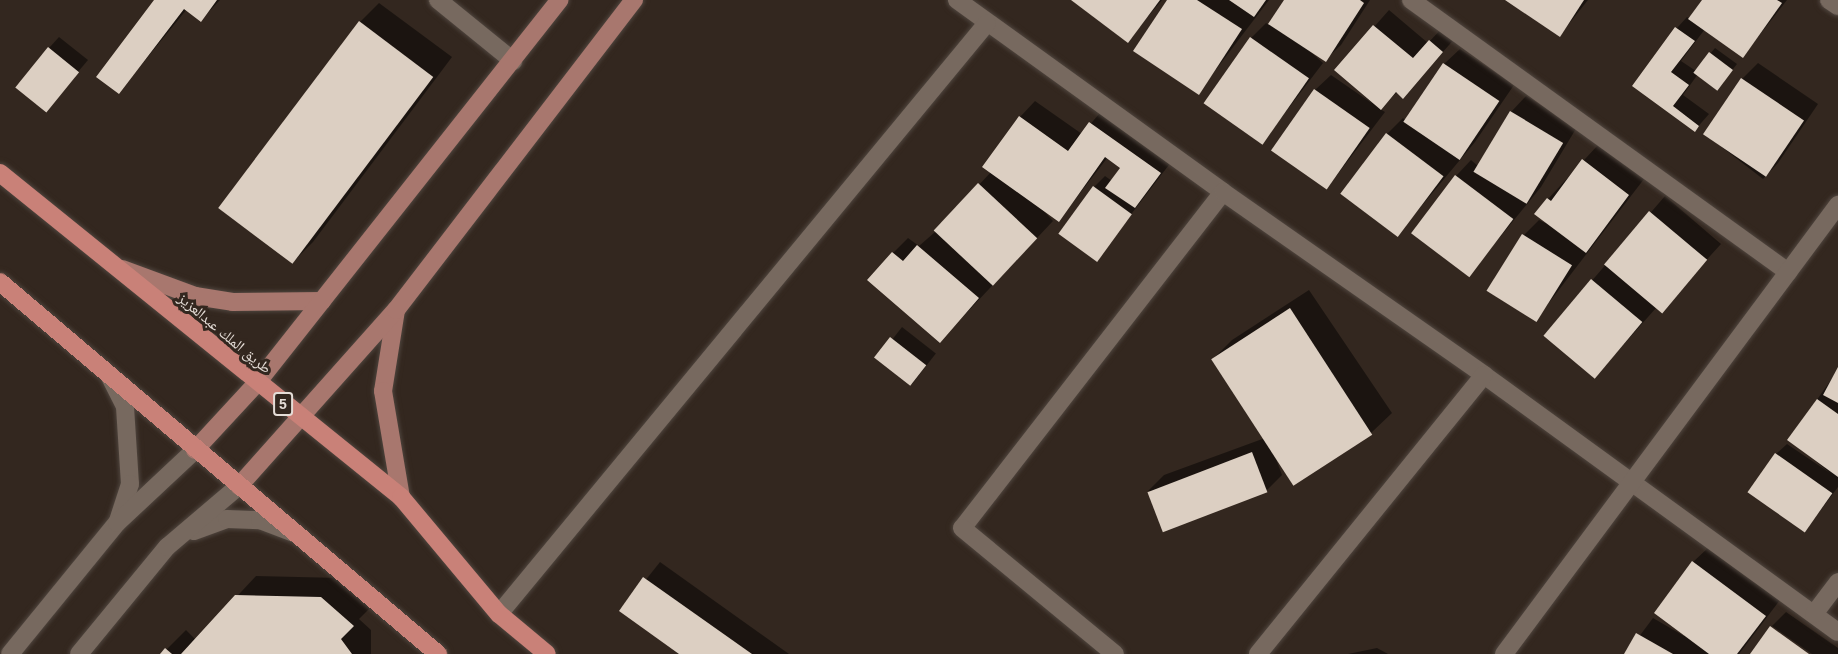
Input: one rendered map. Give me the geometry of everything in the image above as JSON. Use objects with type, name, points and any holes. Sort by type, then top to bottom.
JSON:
[{"type":"highway","name":"طريق الملك عبدالعزيز","points":[[0,173],[120,269],[300,419],[401,497],[499,614],[547,654]]},
{"type":"highway","points":[[0,282],[195,450],[438,654]]},
{"type":"main road","points":[[195,450],[257,383],[559,0]]},
{"type":"main road","points":[[238,486],[396,310],[634,0]]},
{"type":"main road","points":[[120,269],[205,298],[233,302],[322,301]]},
{"type":"main road","points":[[396,310],[383,391],[401,497]]},
{"type":"street","points":[[438,0],[513,61]]},
{"type":"street","points":[[957,0],[1223,192],[1484,375],[1838,632]]},
{"type":"street","points":[[1411,0],[1788,272]]},
{"type":"street","points":[[1829,0],[1838,6]]},
{"type":"street","points":[[499,614],[987,23]]},
{"type":"street","points":[[1115,654],[962,528],[1223,192]]},
{"type":"street","points":[[1504,654],[1838,205]]},
{"type":"street","points":[[109,375],[125,407],[130,484],[117,523]]},
{"type":"street","points":[[1258,654],[1484,375]]},
{"type":"street","points":[[10,654],[117,523],[195,450]]},
{"type":"street","points":[[80,654],[167,547],[238,486]]},
{"type":"street","points":[[167,547],[202,526],[227,519],[260,520],[295,533]]},
{"type":"street","points":[[1814,614],[1838,582]]},
{"type":"building","points":[[154,0],[217,0],[201,22],[184,9],[119,94],[96,77]]},
{"type":"building","points":[[1071,0],[1160,0],[1128,43]]},
{"type":"building","points":[[1167,0],[1197,0],[1242,29],[1199,95],[1133,51]]},
{"type":"building","points":[[1229,0],[1266,0],[1254,17]]},
{"type":"building","points":[[1284,0],[1360,0],[1364,3],[1326,62],[1268,24]]},
{"type":"building","points":[[1505,0],[1584,0],[1560,37]]},
{"type":"building","points":[[1702,0],[1777,0],[1782,3],[1743,58],[1688,19]]},
{"type":"building","points":[[359,21],[433,77],[292,264],[218,208]]},
{"type":"building","points":[[1373,25],[1413,58],[1429,40],[1443,52],[1403,99],[1396,92],[1381,110],[1334,70]]},
{"type":"building","points":[[1675,27],[1695,41],[1671,72],[1689,85],[1673,106],[1699,126],[1695,132],[1632,86]]},
{"type":"building","points":[[1250,37],[1309,78],[1263,145],[1204,103]]},
{"type":"building","points":[[48,47],[79,72],[46,113],[15,87]]},
{"type":"building","points":[[1709,52],[1733,70],[1717,91],[1693,73]]},
{"type":"building","points":[[1443,63],[1499,101],[1460,160],[1403,122]]},
{"type":"building","points":[[1741,78],[1804,120],[1766,177],[1703,134]]},
{"type":"building","points":[[1314,89],[1370,128],[1327,189],[1271,150]]},
{"type":"building","points":[[1510,111],[1563,143],[1527,204],[1473,172]]},
{"type":"building","points":[[1019,116],[1068,151],[1089,122],[1161,173],[1135,208],[1105,188],[1120,168],[1105,157],[1059,222],[982,167]]},
{"type":"building","points":[[1386,133],[1444,176],[1398,237],[1340,194]]},
{"type":"building","points":[[1582,159],[1629,195],[1586,253],[1534,214],[1547,198],[1551,201]]},
{"type":"building","points":[[1455,175],[1513,219],[1469,277],[1411,233]]},
{"type":"building","points":[[978,183],[1037,238],[993,286],[934,231]]},
{"type":"building","points":[[1093,186],[1132,214],[1097,262],[1058,234]]},
{"type":"building","points":[[1649,211],[1707,260],[1662,313],[1604,265]]},
{"type":"building","points":[[1522,234],[1572,265],[1537,322],[1486,291]]},
{"type":"building","points":[[917,245],[979,298],[940,343],[867,280],[892,252],[903,261]]},
{"type":"building","points":[[1591,279],[1642,322],[1595,379],[1543,336]]},
{"type":"building","points":[[1290,308],[1372,435],[1293,486],[1211,359]]},
{"type":"building","points":[[890,337],[926,365],[910,386],[874,357]]},
{"type":"building","points":[[1838,367],[1838,403],[1823,395]]},
{"type":"building","points":[[1817,399],[1838,414],[1838,477],[1787,440]]},
{"type":"building","points":[[1252,452],[1267,492],[1163,532],[1147,492]]},
{"type":"building","points":[[1775,453],[1832,493],[1805,532],[1747,492]]},
{"type":"building","points":[[1692,561],[1766,616],[1737,654],[1709,654],[1654,613]]},
{"type":"building","points":[[643,577],[752,654],[679,654],[619,611]]},
{"type":"building","points":[[235,595],[321,597],[354,626],[341,639],[352,654],[181,654]]},
{"type":"building","points":[[1770,626],[1809,654],[1750,654]]},
{"type":"building","points":[[1636,633],[1673,654],[1624,654]]},
{"type":"building","points":[[165,648],[172,654],[160,654]]}]
